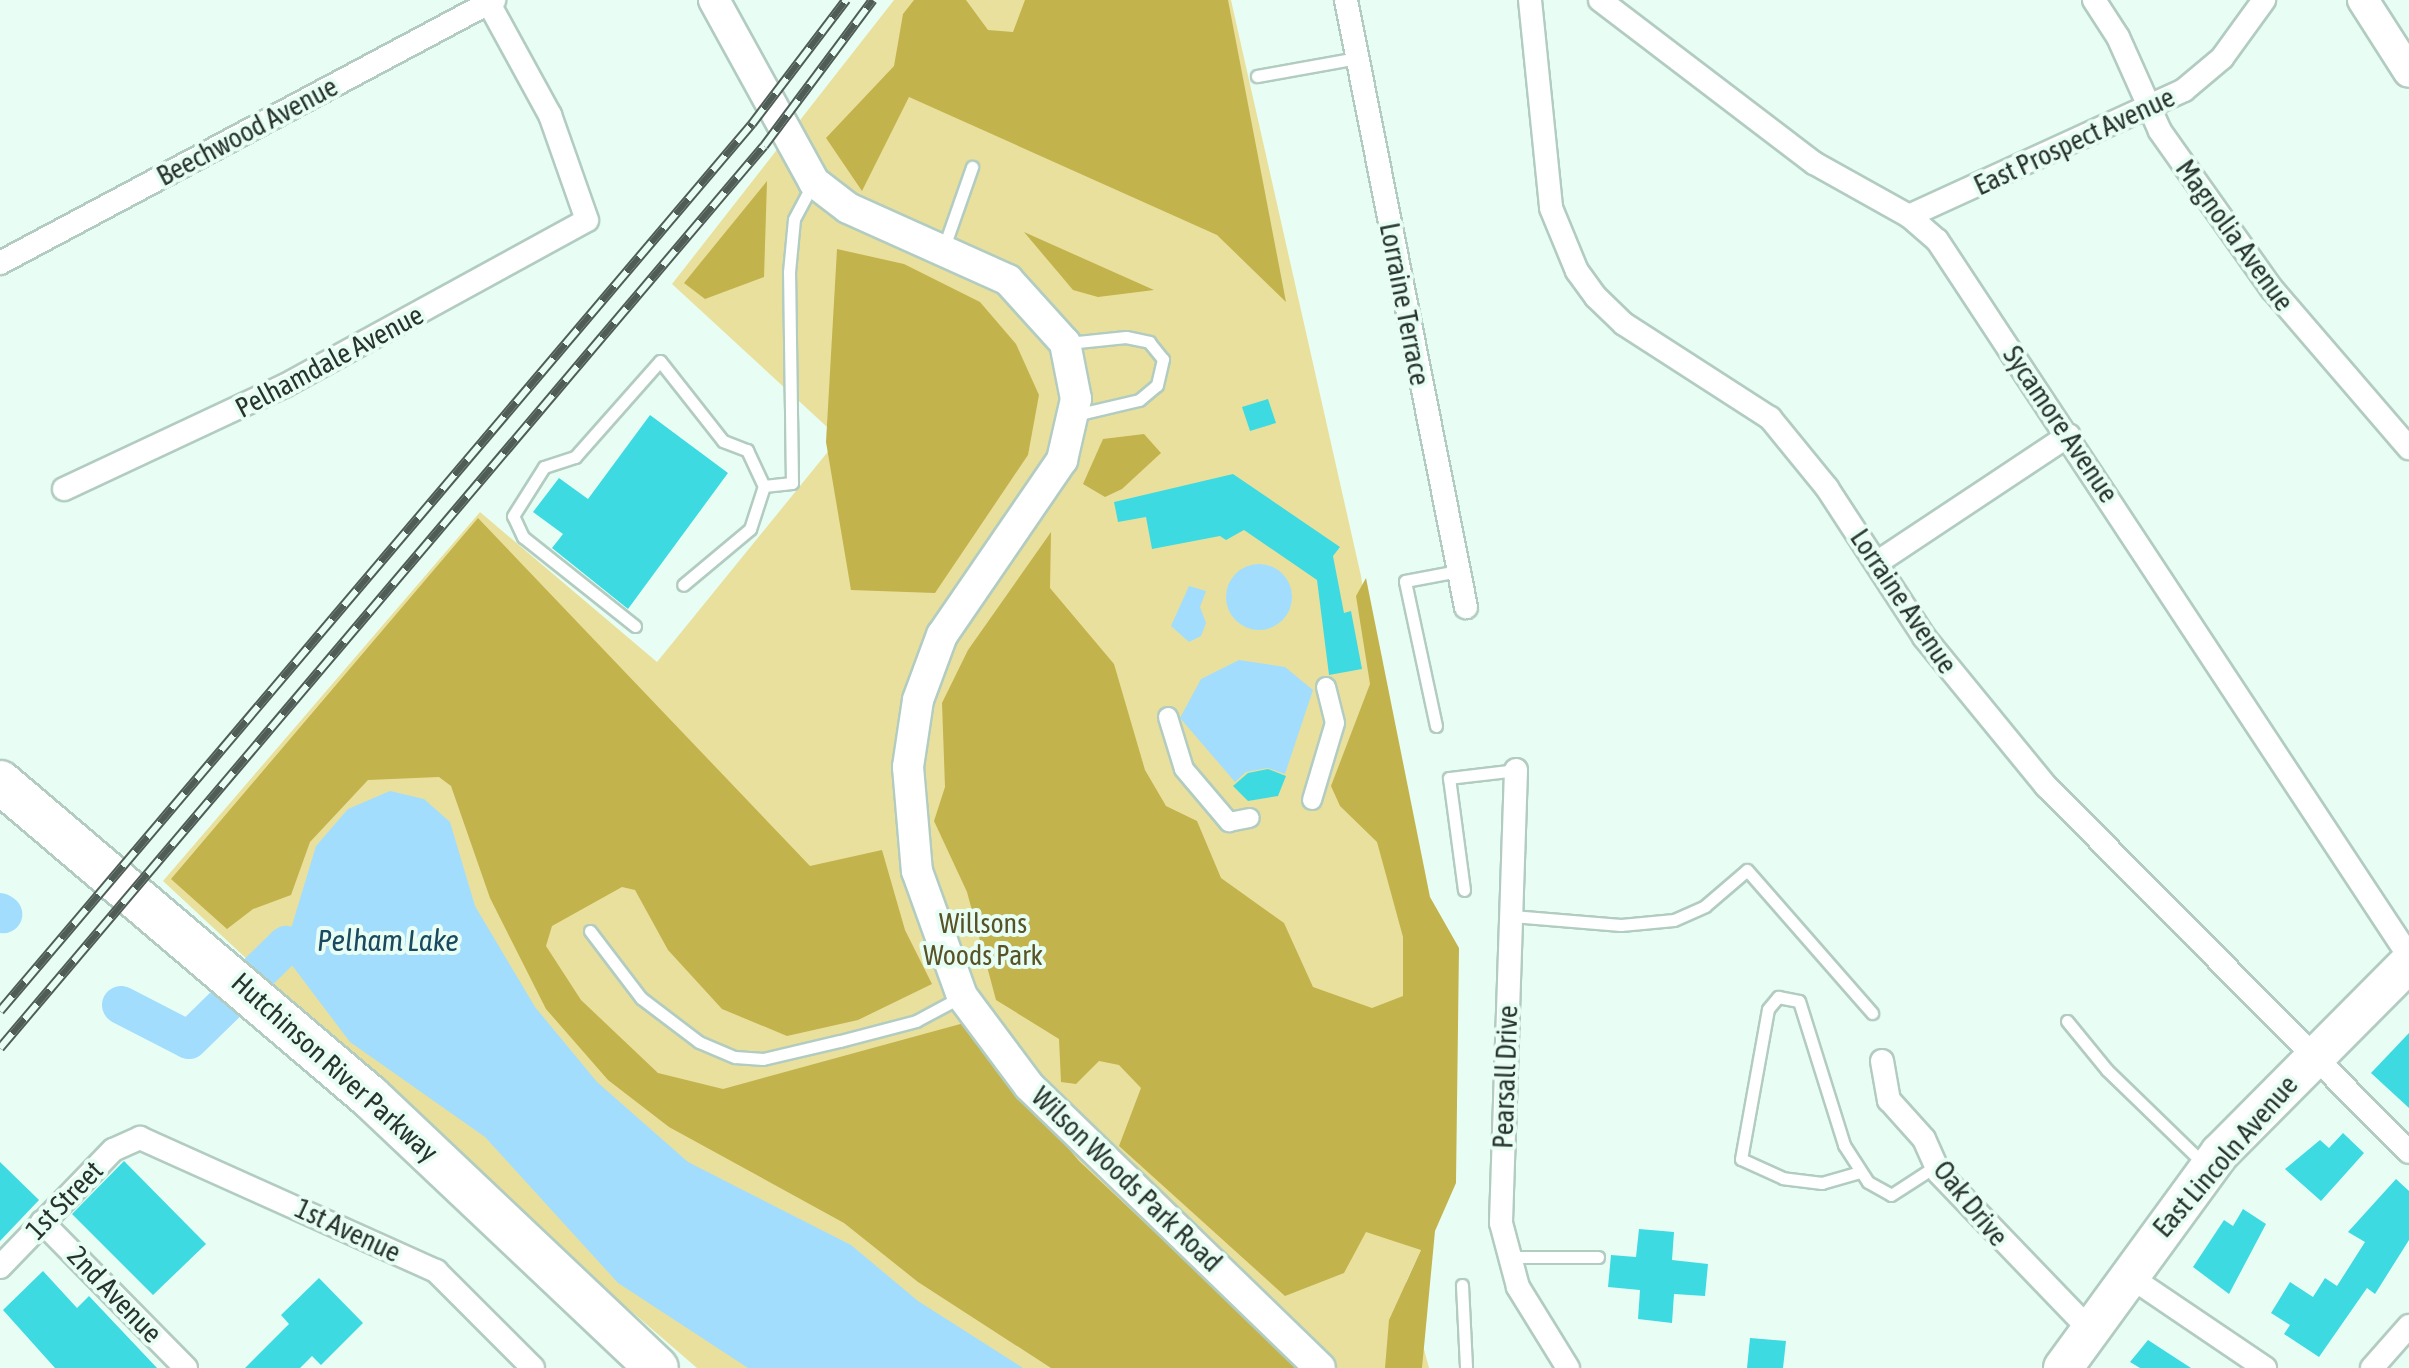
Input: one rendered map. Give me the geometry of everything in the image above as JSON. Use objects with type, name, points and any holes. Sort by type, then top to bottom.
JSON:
[{"type":"highway","name":"Hutchinson River Parkway","points":[[0,782],[657,1368]]},
{"type":"highway","name":"Hutchinson River Parkway","points":[[0,815],[211,973]]},
{"type":"highway","name":"Hutchinson River Parkway","points":[[267,1024],[618,1368]]},
{"type":"main road","name":"East Lincoln Avenue","points":[[2062,1368],[2126,1274],[2208,1168],[2409,960]]},
{"type":"street","points":[[714,0],[795,157],[814,182],[848,208],[944,246],[1008,280],[1064,344]]},
{"type":"street","name":"Lorraine Terrace","points":[[1346,0],[1466,607]]},
{"type":"street","name":"Lorraine Avenue","points":[[1530,0],[1550,208],[1578,271],[1624,324],[1770,418],[1878,562],[1924,638],[2035,773],[2312,1059],[2409,1152]]},
{"type":"street","name":"Sycamore Avenue","points":[[1600,0],[1814,163],[1909,216],[1937,240],[2069,435],[2409,960]]},
{"type":"street","name":"Magnolia Avenue","points":[[2094,0],[2118,37],[2148,108],[2272,289],[2409,448]]},
{"type":"street","name":"East Prospect Avenue","points":[[1909,216],[2184,90],[2222,58],[2264,0]]},
{"type":"street","points":[[2363,0],[2409,72]]},
{"type":"street","name":"Pelhamdale Avenue","points":[[64,489],[284,386],[587,220],[550,115],[490,1]]},
{"type":"street","name":"Beechwood Avenue","points":[[0,263],[490,1]]},
{"type":"street","name":"Wilson Woods Park Road","points":[[1064,344],[1075,415],[1062,460],[942,635],[918,700],[908,767],[910,837],[928,911],[962,996],[1029,1086],[1088,1150],[1320,1368]]},
{"type":"street","points":[[1878,562],[2069,435]]},
{"type":"street","points":[[1312,800],[1335,723],[1326,687]]},
{"type":"street","points":[[1168,717],[1184,769],[1229,822],[1250,818]]},
{"type":"street","name":"Pearsall Drive","points":[[1516,770],[1501,1192],[1507,1257],[1536,1320],[1568,1368]]},
{"type":"street","name":"Oak Drive","points":[[1882,1061],[1889,1100],[1924,1140],[1936,1166],[2089,1328]]},
{"type":"street","name":"1st Street","points":[[0,1267],[113,1150],[134,1140]]},
{"type":"street","name":"1st Avenue","points":[[134,1140],[163,1145],[436,1271],[533,1368]]},
{"type":"street","name":"2nd Avenue","points":[[42,1222],[186,1368]]},
{"type":"street","points":[[2126,1274],[2265,1368]]},
{"type":"street","points":[[2372,1368],[2409,1326]]},
{"type":"lane","points":[[1257,76],[1358,58]]},
{"type":"lane","points":[[944,246],[972,167]]},
{"type":"lane","points":[[764,486],[792,483],[787,407],[794,220],[814,182]]},
{"type":"lane","points":[[1064,344],[1126,337],[1149,342],[1163,359],[1158,385],[1139,400],[1075,415]]},
{"type":"lane","points":[[635,626],[523,537],[513,516],[544,467],[575,457],[660,361],[723,441],[747,450],[764,486],[750,529],[682,585]]},
{"type":"lane","points":[[1436,726],[1406,581],[1458,571]]},
{"type":"lane","points":[[1464,890],[1449,778],[1516,770]]},
{"type":"lane","points":[[1512,916],[1621,925],[1674,920],[1705,906],[1748,870],[1872,1013]]},
{"type":"lane","points":[[590,931],[641,998],[700,1042],[735,1057],[763,1059],[916,1021],[962,996]]},
{"type":"lane","points":[[1860,1172],[1822,1183],[1783,1178],[1742,1159],[1768,1009],[1778,996],[1799,1002],[1844,1145],[1860,1172],[1891,1196],[1936,1166]]},
{"type":"lane","points":[[2068,1020],[2108,1070],[2208,1168]]},
{"type":"lane","points":[[1507,1257],[1598,1258]]},
{"type":"lane","points":[[1462,1285],[1466,1368]]},
{"type":"green space","name":"Willsons Woods Park","points":[[894,0],[1231,0],[1361,576],[1409,880],[1421,1250],[1406,1282],[1429,1368],[697,1368],[551,1242],[163,881],[480,512],[657,662],[839,438],[672,284]]},
{"type":"green space","points":[[914,0],[966,0],[988,30],[1013,32],[1025,0],[1228,0],[1286,302],[1217,235],[909,97],[862,191],[826,138],[894,66],[903,14]]},
{"type":"green space","points":[[767,181],[764,277],[705,299],[684,283]]},
{"type":"green space","points":[[1024,232],[1154,290],[1098,297],[1073,290]]},
{"type":"green space","points":[[837,249],[904,264],[980,302],[1016,344],[1039,395],[1028,455],[935,593],[851,590],[826,442]]},
{"type":"green space","points":[[1144,434],[1161,453],[1122,489],[1105,497],[1083,484],[1103,439]]},
{"type":"green space","points":[[478,518],[810,866],[882,850],[905,930],[932,984],[858,1020],[787,1036],[722,1009],[668,950],[635,890],[622,887],[552,926],[546,946],[581,1000],[658,1073],[723,1089],[964,1023],[1079,1161],[1299,1368],[1051,1368],[918,1282],[844,1223],[669,1127],[608,1080],[546,1009],[490,898],[451,786],[439,777],[368,780],[310,842],[291,895],[253,909],[227,929],[171,879]]},
{"type":"green space","points":[[1051,532],[1050,588],[1114,664],[1145,770],[1166,806],[1197,821],[1221,878],[1284,923],[1313,987],[1372,1008],[1403,996],[1403,937],[1377,842],[1340,806],[1331,786],[1370,684],[1356,596],[1366,578],[1430,897],[1459,948],[1456,1183],[1435,1231],[1422,1368],[1385,1368],[1389,1320],[1421,1250],[1366,1232],[1344,1273],[1285,1296],[1119,1146],[1141,1088],[1119,1065],[1099,1061],[1076,1084],[1061,1082],[1059,1039],[996,1000],[967,892],[934,821],[945,787],[942,703],[968,650]]},
{"type":"water","points":[[1259,564],[1282,574],[1292,597],[1282,620],[1259,630],[1236,620],[1226,597],[1236,574]]},
{"type":"water","points":[[1189,586],[1206,591],[1200,607],[1206,623],[1201,636],[1189,642],[1171,626]]},
{"type":"water","points":[[1239,660],[1285,667],[1313,690],[1285,774],[1268,768],[1246,772],[1235,782],[1180,718],[1201,679]]},
{"type":"water","name":"Pelham Lake","points":[[390,791],[424,799],[450,822],[475,906],[535,1007],[597,1082],[688,1162],[851,1245],[918,1301],[1023,1368],[748,1368],[618,1283],[485,1137],[350,1042],[291,964],[286,945],[316,846],[348,809]]},
{"type":"building","points":[[1268,399],[1276,423],[1250,431],[1242,407]]},
{"type":"building","points":[[650,415],[728,473],[628,609],[552,548],[563,534],[533,512],[559,478],[588,499]]},
{"type":"building","points":[[1233,474],[1340,547],[1333,556],[1344,613],[1351,611],[1362,669],[1329,675],[1317,580],[1244,530],[1226,540],[1220,536],[1152,549],[1146,517],[1118,522],[1114,502]]},
{"type":"building","points":[[1268,769],[1286,776],[1278,796],[1248,801],[1233,786],[1248,773]]},
{"type":"building","points":[[2409,1033],[2409,1108],[2371,1073]]},
{"type":"building","points":[[2343,1133],[2364,1153],[2321,1201],[2285,1169],[2320,1140],[2329,1148]]},
{"type":"building","points":[[124,1161],[206,1244],[153,1295],[72,1214]]},
{"type":"building","points":[[0,1162],[39,1200],[0,1241]]},
{"type":"building","points":[[2396,1179],[2409,1191],[2409,1240],[2375,1294],[2367,1288],[2319,1357],[2284,1334],[2290,1325],[2271,1313],[2290,1282],[2313,1297],[2325,1278],[2337,1286],[2365,1242],[2348,1232]]},
{"type":"building","points":[[2243,1209],[2266,1224],[2229,1294],[2193,1267],[2224,1220],[2233,1226]]},
{"type":"building","points":[[1639,1229],[1674,1232],[1672,1260],[1708,1264],[1705,1296],[1674,1294],[1672,1323],[1638,1319],[1640,1290],[1608,1287],[1611,1255],[1636,1257]]},
{"type":"building","points":[[43,1271],[77,1308],[89,1296],[157,1368],[55,1368],[3,1310]]},
{"type":"building","points":[[319,1278],[363,1323],[321,1365],[312,1356],[300,1368],[245,1368],[289,1324],[281,1315]]},
{"type":"building","points":[[1750,1338],[1786,1341],[1783,1368],[1747,1368]]},
{"type":"building","points":[[2148,1340],[2191,1368],[2140,1368],[2130,1362]]},
{"type":"waterway","points":[[121,1005],[189,1040],[286,945]]},
{"type":"railway","points":[[0,1011],[752,124],[846,0]]},
{"type":"railway","points":[[0,1048],[764,146],[873,0]]}]
